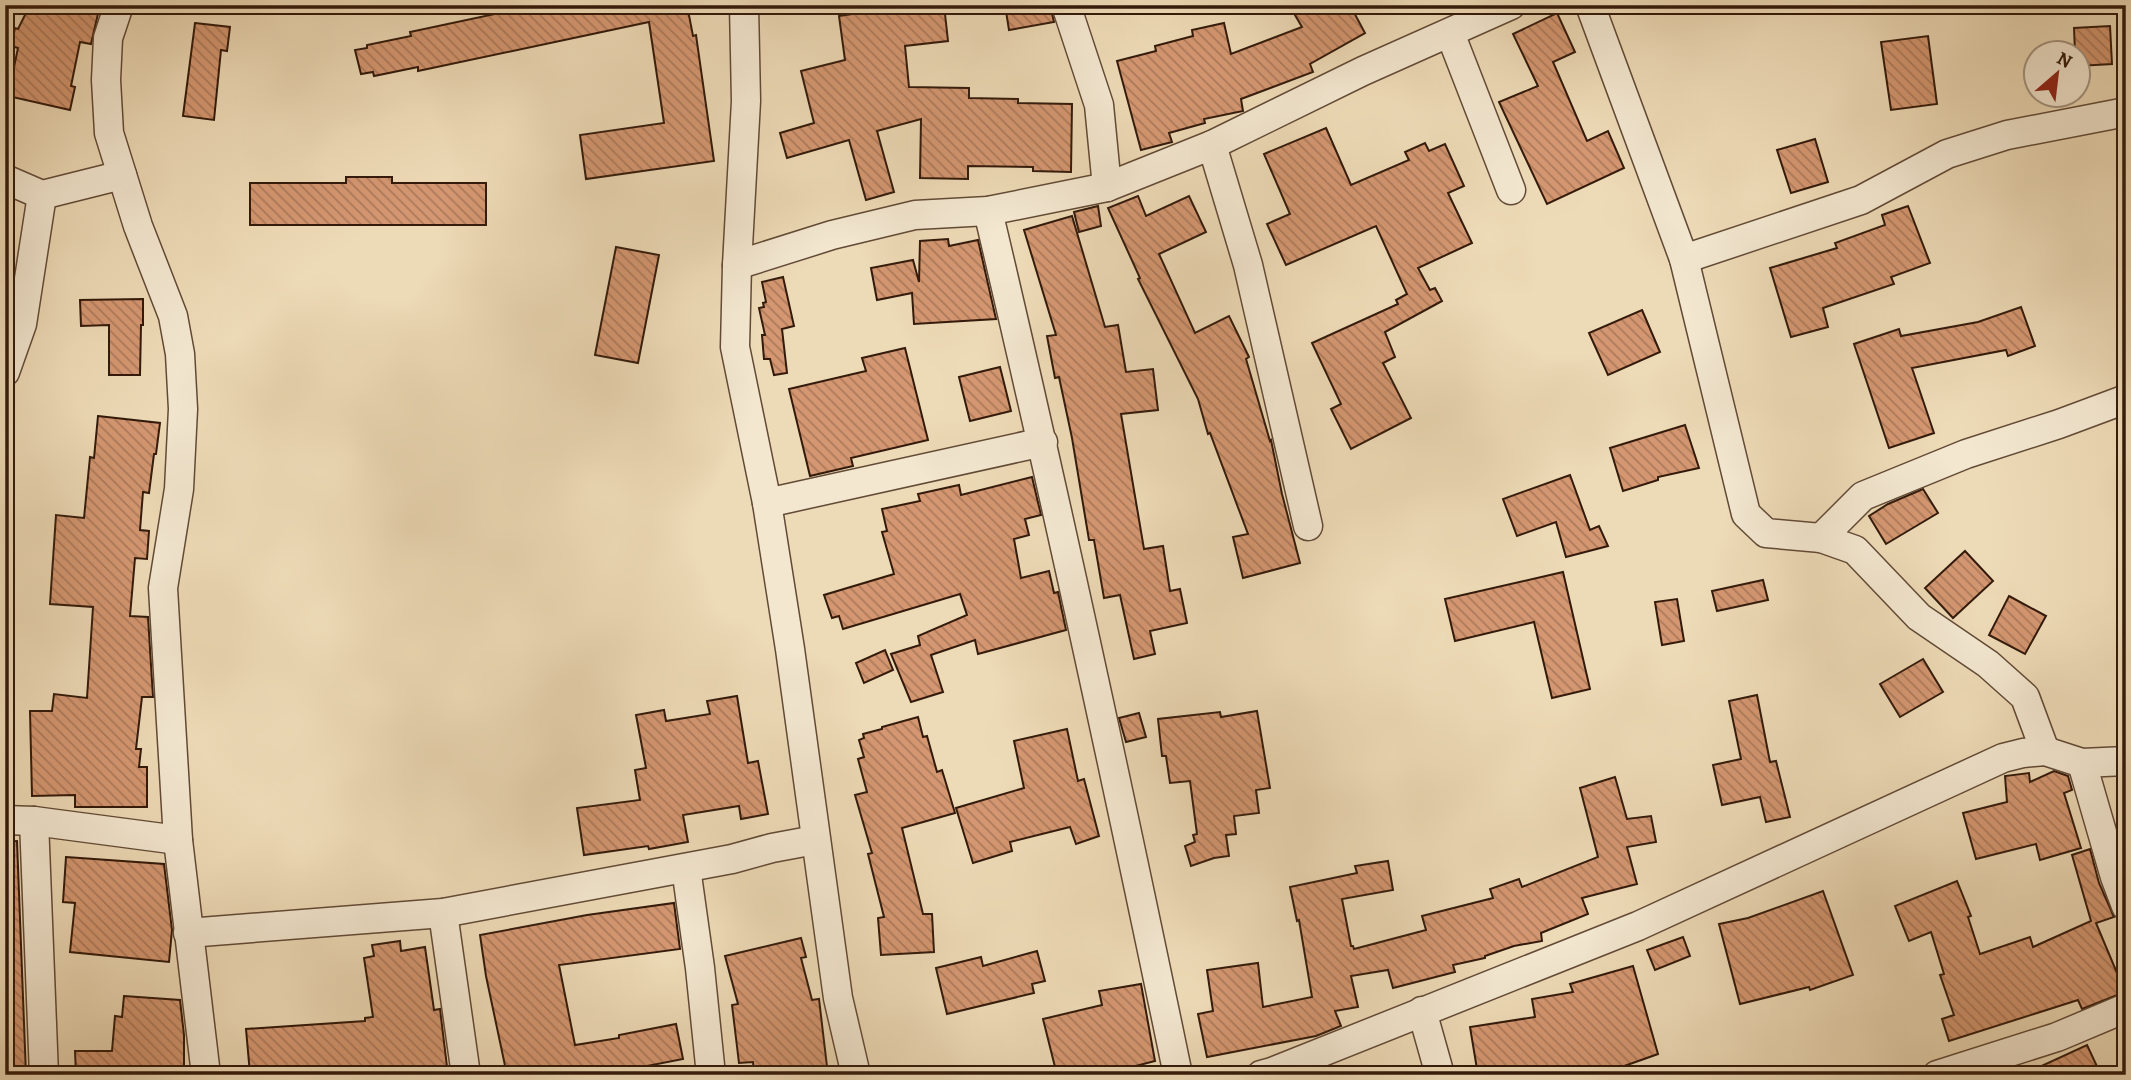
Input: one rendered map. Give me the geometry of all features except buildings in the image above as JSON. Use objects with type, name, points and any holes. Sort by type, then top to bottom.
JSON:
[{"type":"street","points":[[119,5],[108,37],[106,80],[109,133],[138,226],[173,316],[180,354],[183,409],[179,489],[163,587],[178,840],[206,1075]]},
{"type":"street","points":[[744,5],[746,101],[735,347],[767,503],[838,998],[856,1075]]},
{"type":"street","points":[[1066,5],[1099,105],[1107,187]]},
{"type":"street","points":[[737,265],[832,235],[915,215],[988,211],[1107,187],[1212,145],[1363,71],[1511,5]]},
{"type":"street","points":[[1590,5],[1684,258],[1746,514],[1766,533],[1821,538],[1855,550],[1919,617],[1988,663],[2025,697],[2045,751]]},
{"type":"street","points":[[1450,33],[1511,190]]},
{"type":"street","points":[[1684,258],[1861,200],[1947,154],[2007,135],[2126,112]]},
{"type":"street","points":[[1212,145],[1248,265],[1308,526]]},
{"type":"street","points":[[5,179],[42,195],[122,175]]},
{"type":"street","points":[[5,372],[22,324],[42,195]]},
{"type":"street","points":[[988,211],[1043,442],[1178,1075]]},
{"type":"street","points":[[1821,538],[1863,496],[1966,454],[2126,399]]},
{"type":"street","points":[[767,503],[1043,442]]},
{"type":"street","points":[[1261,1075],[1638,926],[2003,758],[2045,751],[2082,763],[2126,761]]},
{"type":"street","points":[[2082,763],[2126,906]]},
{"type":"street","points":[[5,820],[34,821],[178,840]]},
{"type":"street","points":[[34,821],[44,1075]]},
{"type":"street","points":[[188,933],[443,912],[686,868],[815,840]]},
{"type":"street","points":[[686,868],[711,1075]]},
{"type":"street","points":[[443,912],[466,1075]]},
{"type":"street","points":[[1937,1075],[2057,1037],[2126,1008]]},
{"type":"street","points":[[1422,1011],[1440,1075]]}]
